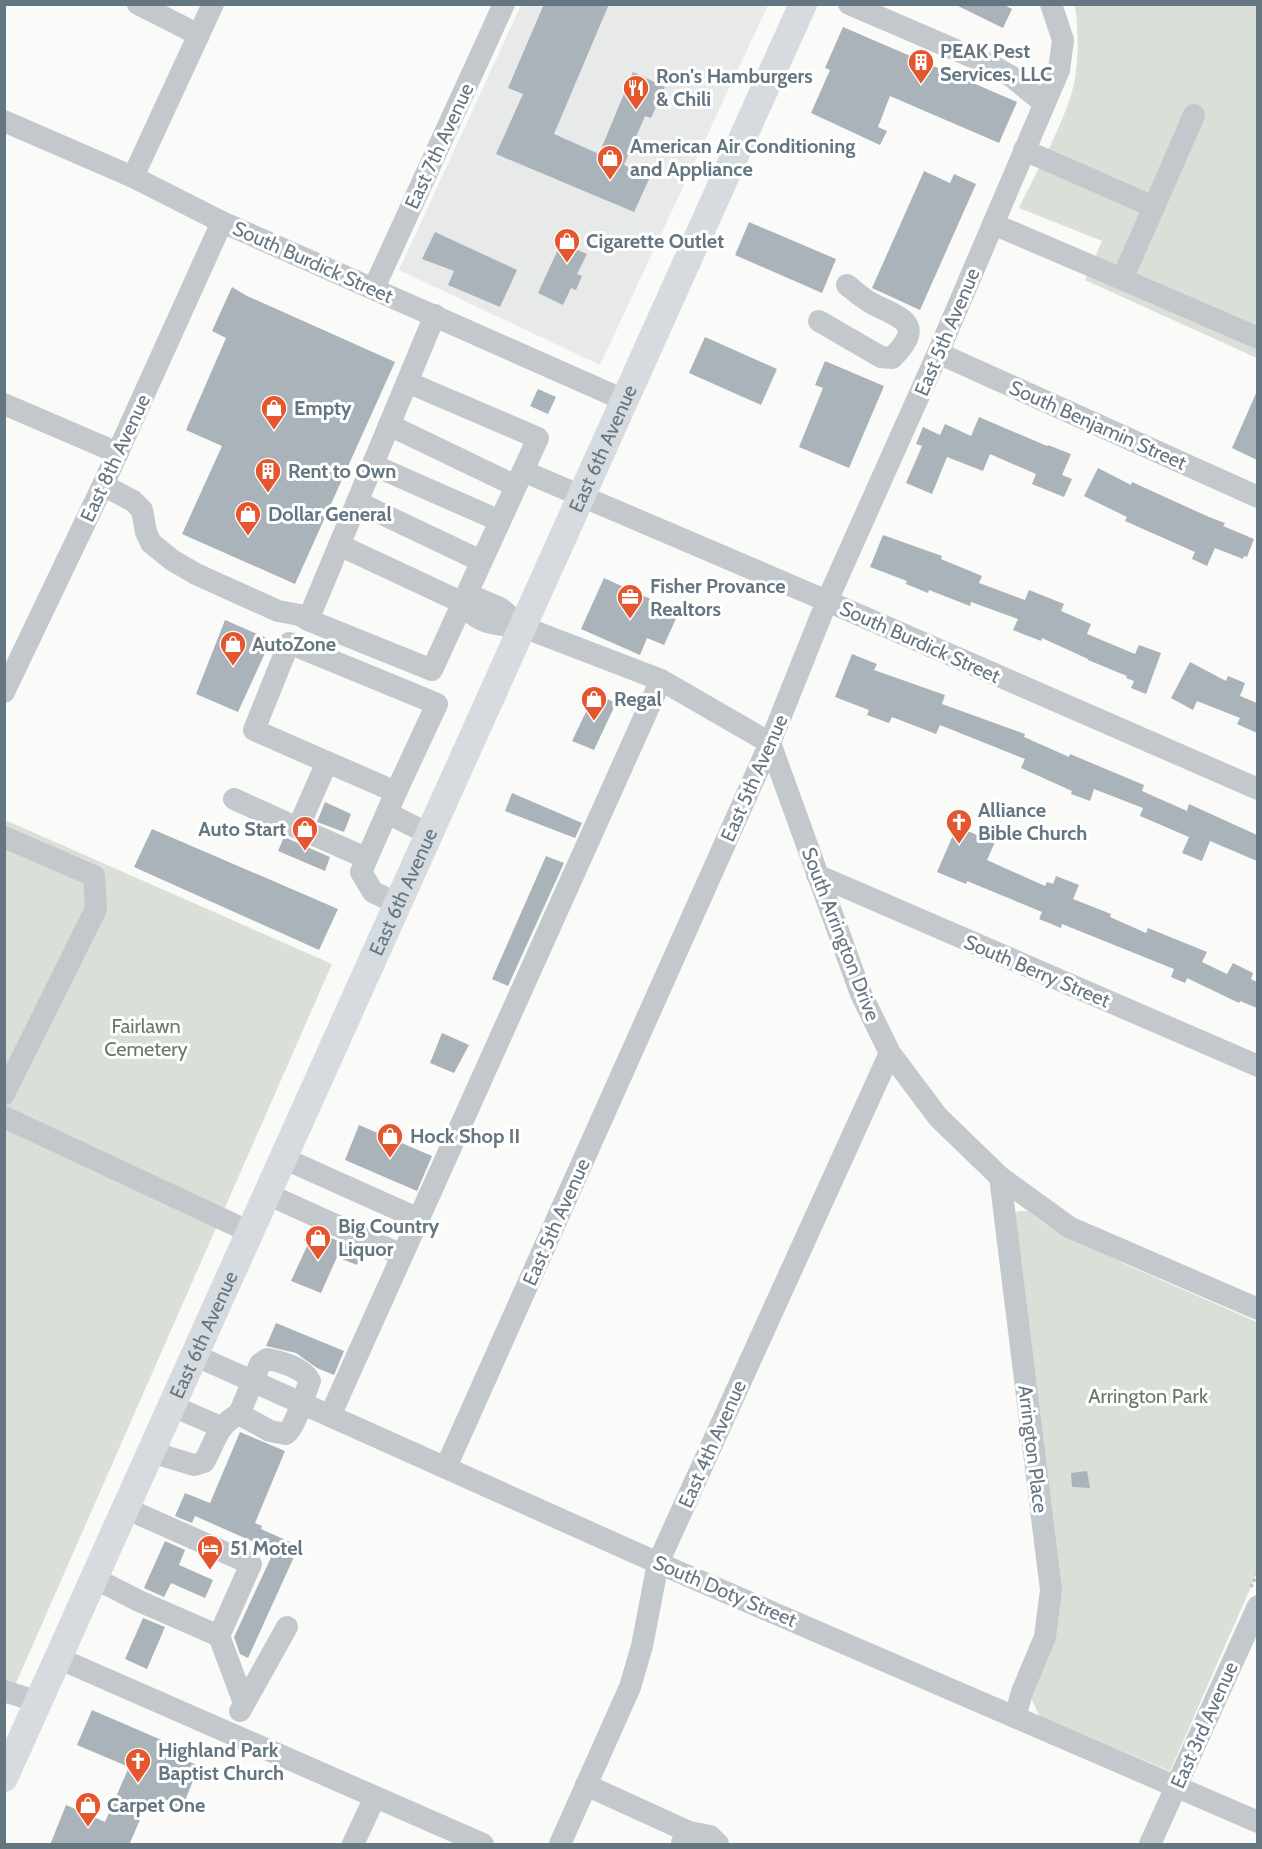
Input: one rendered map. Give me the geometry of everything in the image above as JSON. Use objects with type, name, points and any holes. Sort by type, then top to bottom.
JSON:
[{"type":"main road","name":"East 6th Avenue","points":[[4,1778],[803,4]]},
{"type":"street","points":[[138,4],[199,35]]},
{"type":"street","points":[[133,177],[213,4]]},
{"type":"street","name":"East 7th Avenue","points":[[374,288],[504,4]]},
{"type":"street","points":[[849,4],[993,66],[1048,94]]},
{"type":"street","name":"East 5th Avenue","points":[[446,1467],[770,743],[827,601],[938,353],[1059,70],[1062,40],[1051,4]]},
{"type":"street","points":[[1122,279],[1194,115]]},
{"type":"street","name":"South Burdick Street","points":[[4,121],[133,177],[222,222],[624,400]]},
{"type":"street","points":[[1024,150],[1154,207]]},
{"type":"street","name":"East 8th Avenue","points":[[5,688],[118,453],[222,222]]},
{"type":"street","points":[[993,224],[1257,338]]},
{"type":"street","points":[[819,321],[881,357],[892,358],[901,349],[908,329],[905,321],[898,315],[873,304],[847,285]]},
{"type":"street","points":[[308,620],[435,315]]},
{"type":"street","name":"South Benjamin Street","points":[[938,353],[1257,497]]},
{"type":"street","points":[[398,904],[373,892],[361,872],[436,704],[432,670],[461,602],[538,438],[407,382]]},
{"type":"street","points":[[4,404],[118,453]]},
{"type":"street","name":"South Burdick Street","points":[[389,425],[520,478],[581,497],[827,601],[1257,789]]},
{"type":"street","points":[[373,465],[500,521]]},
{"type":"street","points":[[103,485],[133,501],[142,510],[146,532],[151,543],[172,560],[196,574],[278,611],[300,615],[432,670]]},
{"type":"street","points":[[357,502],[482,561]]},
{"type":"street","points":[[339,545],[461,602],[471,616],[492,624],[523,627],[661,680],[770,743]]},
{"type":"street","points":[[396,792],[255,730],[289,643],[436,704]]},
{"type":"street","points":[[330,1416],[661,680]]},
{"type":"street","name":"South Arrington Drive","points":[[770,743],[861,994],[890,1053],[938,1117],[1000,1177],[1069,1227],[1257,1309]]},
{"type":"street","points":[[298,828],[327,762]]},
{"type":"street","points":[[234,799],[366,858]]},
{"type":"street","points":[[387,813],[429,834]]},
{"type":"street","points":[[4,837],[94,876],[96,909],[4,1094]]},
{"type":"street","name":"South Berry Street","points":[[817,875],[1257,1066]]},
{"type":"street","name":"East 4th Avenue","points":[[560,1845],[630,1687],[642,1646],[658,1563],[890,1053]]},
{"type":"street","points":[[4,1117],[250,1232]]},
{"type":"street","points":[[284,1158],[418,1219]]},
{"type":"street","name":"Arrington Place","points":[[1000,1177],[1051,1590],[1045,1637],[1022,1692],[1015,1717]]},
{"type":"street","points":[[267,1194],[402,1254]]},
{"type":"street","name":"South Doty Street","points":[[194,1355],[658,1563],[1257,1822]]},
{"type":"street","points":[[151,1452],[194,1465],[204,1462],[252,1381]]},
{"type":"street","points":[[172,1406],[286,1434],[295,1423],[300,1403]]},
{"type":"street","points":[[125,1508],[251,1564],[219,1636],[243,1703]]},
{"type":"street","points":[[94,1578],[139,1601],[219,1636]]},
{"type":"street","name":"East 3rd Avenue","points":[[1150,1845],[1257,1606]]},
{"type":"street","points":[[229,1734],[243,1703],[269,1662],[287,1627]]},
{"type":"street","points":[[58,1658],[483,1845]]},
{"type":"street","points":[[4,1691],[39,1702]]},
{"type":"street","points":[[586,1785],[685,1838],[710,1836],[718,1845]]},
{"type":"street","points":[[353,1845],[375,1797]]},
{"type":"shaded area","points":[[521,5],[768,5],[600,365],[399,270]]},
{"type":"green space","points":[[1075,5],[1257,5],[1257,358],[1085,280],[1102,241],[1019,208],[1059,128],[1071,95],[1078,51]]},
{"type":"green space","name":"Fairlawn Cemetery","points":[[5,820],[332,964],[5,1708]]},
{"type":"green space","name":"Arrington Park","points":[[1018,1211],[1028,1211],[1046,1225],[1127,1265],[1257,1322],[1257,1573],[1170,1771],[1040,1717],[1031,1698],[1054,1640],[1013,1215]]},
{"type":"building","points":[[544,4],[609,4],[554,134],[599,154],[633,72],[665,87],[651,118],[645,116],[624,165],[650,177],[634,212],[496,154],[523,94],[508,88]]},
{"type":"building","points":[[954,4],[1002,4],[1012,9],[1003,28]]},
{"type":"building","name":"PEAK Pest Services, LLC","points":[[843,27],[1017,102],[999,143],[890,96],[878,127],[887,131],[880,145],[811,113],[830,70],[825,68]]},
{"type":"building","points":[[924,171],[950,183],[954,174],[976,184],[920,310],[872,288]]},
{"type":"building","points":[[749,222],[836,259],[822,293],[735,255]]},
{"type":"building","points":[[435,232],[517,270],[500,307],[448,285],[454,271],[422,259]]},
{"type":"building","name":"Cigarette Outlet","points":[[561,243],[587,254],[577,274],[582,276],[576,290],[571,288],[563,305],[538,293]]},
{"type":"building","points":[[232,287],[247,296],[395,362],[295,584],[182,534],[222,446],[186,430],[226,338],[212,331]]},
{"type":"building","points":[[705,337],[777,369],[761,405],[689,373]]},
{"type":"building","points":[[825,361],[884,386],[849,468],[799,447],[823,388],[815,385]]},
{"type":"building","points":[[538,389],[556,397],[548,414],[530,406]]},
{"type":"building","points":[[1257,391],[1257,460],[1232,448]]},
{"type":"building","points":[[979,417],[1071,454],[1062,475],[1072,479],[1064,497],[1032,484],[1036,474],[990,454],[983,471],[947,457],[932,494],[906,483],[922,446],[916,444],[923,427],[940,435],[945,424],[971,436]]},
{"type":"building","points":[[1098,468],[1131,485],[1132,482],[1225,523],[1223,526],[1254,539],[1247,557],[1244,556],[1243,559],[1215,548],[1207,566],[1192,559],[1195,552],[1125,521],[1127,517],[1084,496]]},
{"type":"building","points":[[883,535],[942,556],[941,559],[982,576],[979,583],[1025,600],[1029,590],[1064,604],[1061,611],[1091,624],[1087,634],[1135,654],[1139,645],[1161,653],[1146,694],[1131,688],[1134,681],[1126,678],[1127,676],[1042,638],[1041,641],[1013,630],[1018,619],[971,602],[970,606],[929,590],[928,593],[906,584],[907,581],[870,567]]},
{"type":"building","name":"Fisher Provance Realtors","points":[[604,578],[679,612],[664,645],[647,638],[640,655],[581,629]]},
{"type":"building","name":"AutoZone","points":[[225,620],[271,640],[238,712],[196,694]]},
{"type":"building","points":[[852,654],[877,664],[874,670],[945,695],[942,704],[1025,734],[1024,737],[1069,757],[1070,754],[1144,785],[1142,791],[1187,811],[1189,804],[1257,835],[1257,861],[1210,841],[1202,861],[1182,853],[1189,837],[1140,816],[1143,808],[1094,789],[1090,801],[1071,794],[1072,791],[1021,768],[1025,759],[940,725],[936,734],[892,717],[889,723],[867,715],[869,710],[835,697]]},
{"type":"building","points":[[1190,662],[1226,681],[1228,676],[1245,683],[1240,696],[1257,703],[1257,733],[1237,724],[1240,718],[1197,701],[1193,710],[1171,698]]},
{"type":"building","name":"Regal","points":[[595,693],[616,703],[594,750],[572,741]]},
{"type":"building","points":[[512,793],[582,823],[575,838],[505,811]]},
{"type":"building","points":[[325,802],[351,814],[344,832],[317,822]]},
{"type":"building","points":[[987,824],[1000,831],[987,860],[1045,886],[1047,882],[1053,884],[1056,876],[1079,885],[1073,899],[1111,914],[1110,917],[1146,933],[1148,928],[1207,952],[1202,962],[1227,974],[1233,963],[1253,973],[1251,979],[1257,982],[1257,1008],[1240,1001],[1239,1003],[1187,978],[1185,983],[1171,977],[1174,969],[1062,924],[1061,928],[1039,919],[1042,912],[967,881],[966,884],[937,872],[957,826],[981,837]]},
{"type":"building","points":[[152,829],[338,909],[319,950],[134,867]]},
{"type":"building","name":"Auto Start","points":[[284,837],[330,857],[325,871],[278,851]]},
{"type":"building","points":[[546,856],[564,863],[508,986],[492,979]]},
{"type":"building","points":[[442,1033],[469,1045],[454,1073],[430,1063]]},
{"type":"building","name":"Hock Shop II","points":[[359,1125],[432,1156],[417,1191],[345,1160]]},
{"type":"building","name":"Big Country Liquor","points":[[309,1228],[363,1252],[357,1265],[337,1257],[321,1293],[291,1281],[308,1244],[304,1240]]},
{"type":"building","points":[[276,1323],[344,1351],[334,1375],[317,1368],[296,1353],[266,1346]]},
{"type":"building","points":[[240,1432],[285,1451],[255,1523],[262,1526],[261,1529],[299,1546],[248,1658],[240,1654],[234,1637],[274,1551],[195,1516],[192,1523],[175,1516],[185,1493],[210,1503]]},
{"type":"building","points":[[1087,1471],[1090,1488],[1072,1487],[1071,1473]]},
{"type":"building","points":[[165,1541],[185,1550],[179,1565],[213,1580],[205,1598],[171,1583],[164,1597],[144,1588]]},
{"type":"building","points":[[143,1618],[165,1627],[147,1669],[125,1659]]},
{"type":"building","name":"Highland Park Baptist Church","points":[[92,1710],[187,1751],[183,1759],[199,1766],[180,1813],[149,1799],[129,1845],[50,1845],[66,1805],[105,1822],[129,1767],[77,1745]]},
{"type":"place","name":"PEAK Pest Services, LLC","points":[[921,85]]},
{"type":"place","name":"Ron's Hamburgers & Chili","points":[[636,111]]},
{"type":"place","name":"American Air Conditioning and Appliance","points":[[610,181]]},
{"type":"place","name":"Cigarette Outlet","points":[[567,264]]},
{"type":"place","name":"Empty","points":[[274,431]]},
{"type":"place","name":"Rent to Own","points":[[268,494]]},
{"type":"place","name":"Dollar General","points":[[248,537]]},
{"type":"place","name":"Fisher Provance Realtors","points":[[630,620]]},
{"type":"place","name":"AutoZone","points":[[233,667]]},
{"type":"place","name":"Regal","points":[[594,722]]},
{"type":"place","name":"Alliance Bible Church","points":[[959,845]]},
{"type":"place","name":"Auto Start","points":[[305,852]]},
{"type":"place","name":"Hock Shop II","points":[[390,1159]]},
{"type":"place","name":"Big Country Liquor","points":[[318,1261]]},
{"type":"place","name":"51 Motel","points":[[210,1571]]},
{"type":"place","name":"Highland Park Baptist Church","points":[[138,1784]]},
{"type":"place","name":"Carpet One","points":[[88,1828]]}]
